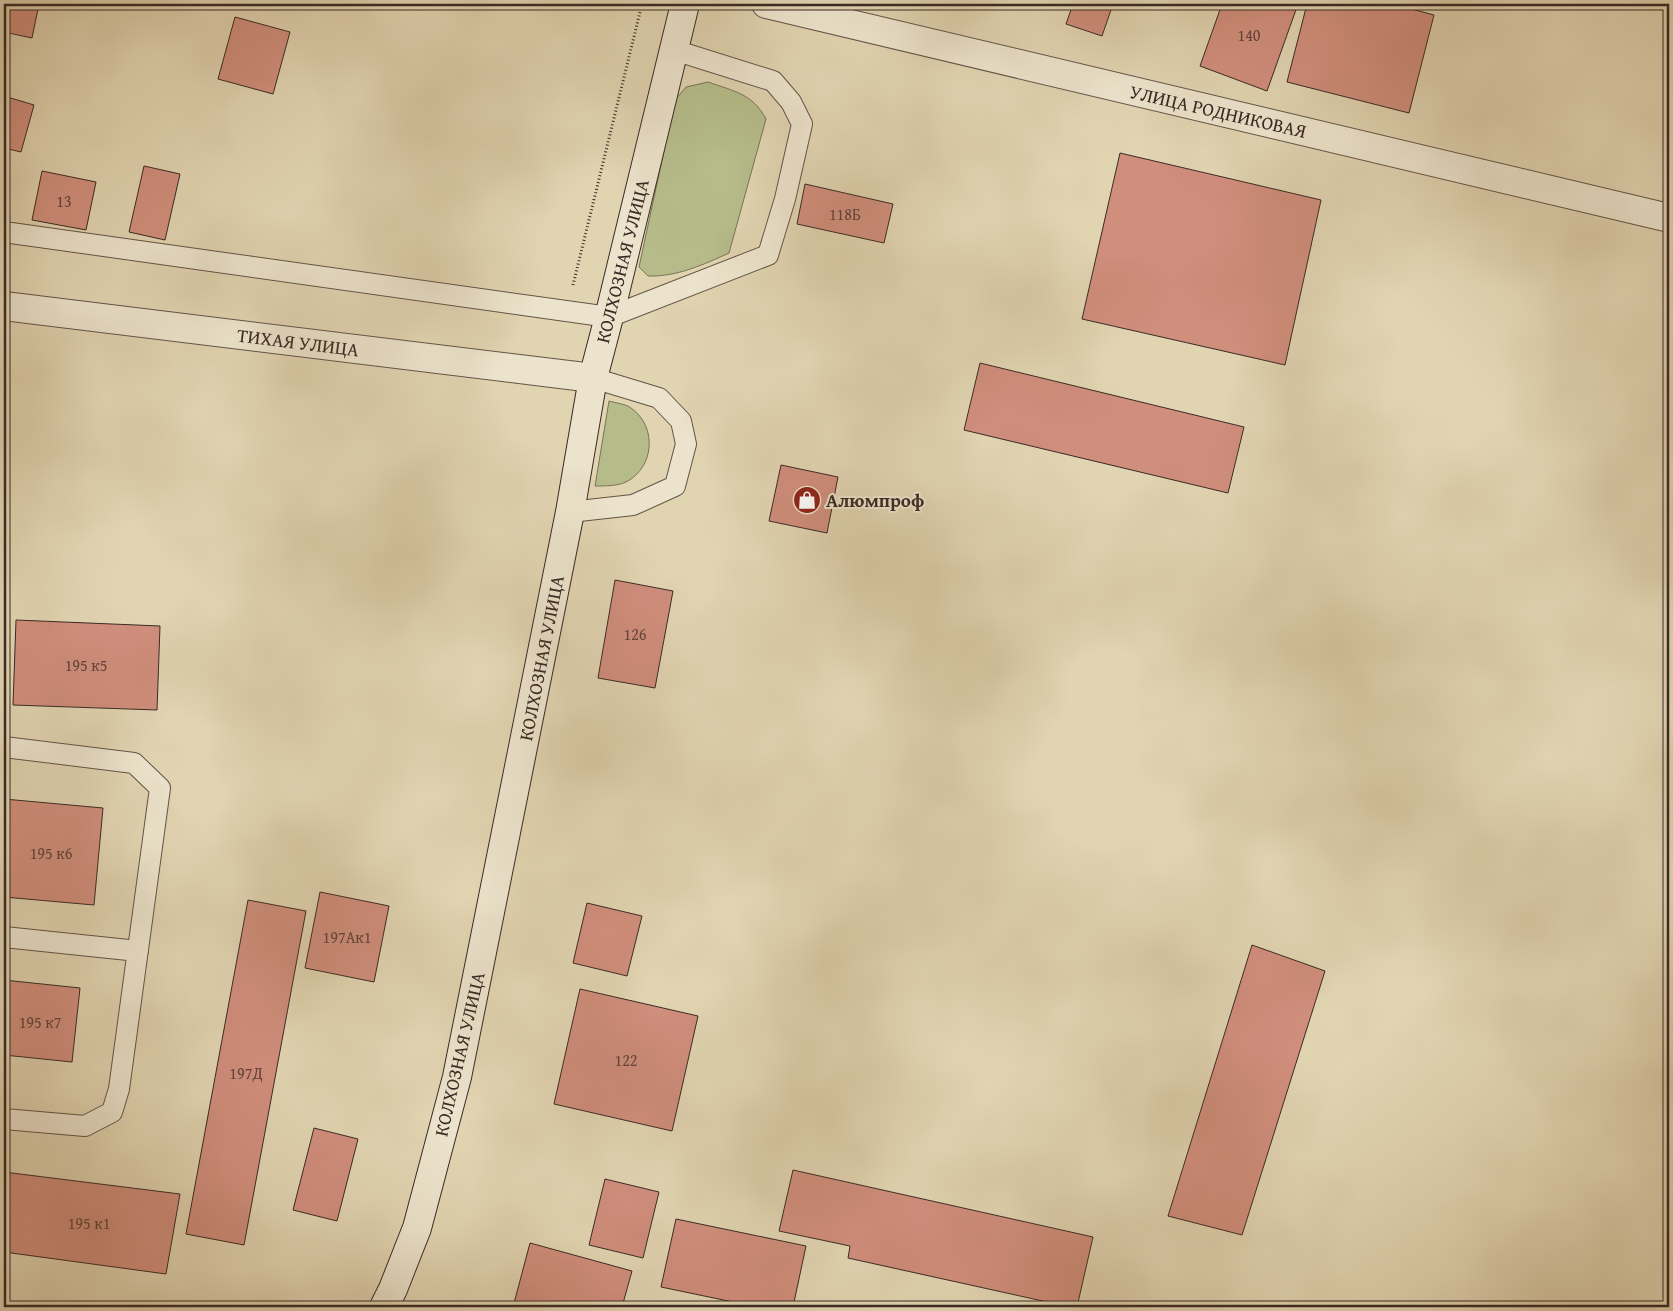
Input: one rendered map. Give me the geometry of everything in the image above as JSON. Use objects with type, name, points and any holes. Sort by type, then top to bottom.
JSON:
[{"type":"street","name":"КОЛХОЗНАЯ УЛИЦА","points":[[384,1307],[394,1289],[417,1228],[457,1077],[570,512],[593,378],[686,4]]},
{"type":"street","name":"УЛИЦА РОДНИКОВАЯ","points":[[766,4],[1669,218]]},
{"type":"street","name":"ТИХАЯ УЛИЦА","points":[[4,306],[593,378]]},
{"type":"lane","points":[[4,232],[609,317],[768,255],[784,199],[802,124],[791,102],[773,81],[674,50]]},
{"type":"lane","points":[[570,512],[633,505],[675,486],[686,444],[681,421],[659,398],[593,378]]},
{"type":"lane","points":[[4,748],[134,763],[160,788],[119,1089],[112,1112],[85,1126],[4,1119]]},
{"type":"lane","points":[[4,937],[138,951]]},
{"type":"path","points":[[567,311],[642,4]]},
{"type":"green space","points":[[708,82],[734,91],[749,99],[766,119],[729,253],[699,266],[669,275],[648,276],[639,267],[675,100],[686,87]]},
{"type":"green space","points":[[609,401],[629,407],[640,416],[649,436],[649,447],[647,457],[635,476],[626,482],[611,486],[595,486]]},
{"type":"building","points":[[4,4],[39,4],[32,38],[4,32]]},
{"type":"building","points":[[1073,4],[1113,4],[1102,36],[1066,24]]},
{"type":"building","points":[[1222,4],[1298,4],[1267,91],[1200,66]]},
{"type":"building","points":[[1307,4],[1393,4],[1434,15],[1409,113],[1287,82]]},
{"type":"building","points":[[235,17],[290,32],[273,94],[218,79]]},
{"type":"building","points":[[4,96],[34,105],[21,152],[4,148]]},
{"type":"building","points":[[1120,153],[1321,200],[1285,365],[1082,319]]},
{"type":"building","points":[[144,166],[180,174],[165,240],[129,232]]},
{"type":"building","points":[[42,171],[96,182],[86,230],[32,220]]},
{"type":"building","points":[[805,184],[893,204],[884,243],[797,224]]},
{"type":"building","points":[[980,363],[1244,427],[1228,493],[964,430]]},
{"type":"building","points":[[781,465],[838,477],[827,533],[769,521]]},
{"type":"building","points":[[615,580],[673,591],[655,688],[598,678]]},
{"type":"building","points":[[16,620],[160,626],[157,710],[13,705]]},
{"type":"building","points":[[4,799],[103,808],[94,905],[4,897]]},
{"type":"building","points":[[320,892],[389,906],[374,982],[305,968]]},
{"type":"building","points":[[248,900],[306,911],[244,1245],[186,1234]]},
{"type":"building","points":[[587,903],[642,916],[627,976],[573,963]]},
{"type":"building","points":[[1252,945],[1325,971],[1242,1235],[1168,1216]]},
{"type":"building","points":[[4,980],[80,988],[72,1062],[4,1055]]},
{"type":"building","points":[[580,989],[698,1016],[672,1131],[554,1104]]},
{"type":"building","points":[[314,1128],[358,1139],[337,1221],[293,1210]]},
{"type":"building","points":[[793,1170],[1093,1237],[1077,1307],[848,1258],[850,1246],[779,1231]]},
{"type":"building","points":[[4,1172],[180,1194],[166,1274],[4,1252]]},
{"type":"building","points":[[605,1179],[659,1192],[643,1258],[589,1245]]},
{"type":"building","points":[[676,1219],[806,1246],[793,1307],[757,1307],[661,1287]]},
{"type":"building","points":[[530,1243],[632,1271],[622,1307],[513,1307]]},
{"type":"place","name":"Алюмпроф","points":[[807,500]]}]
